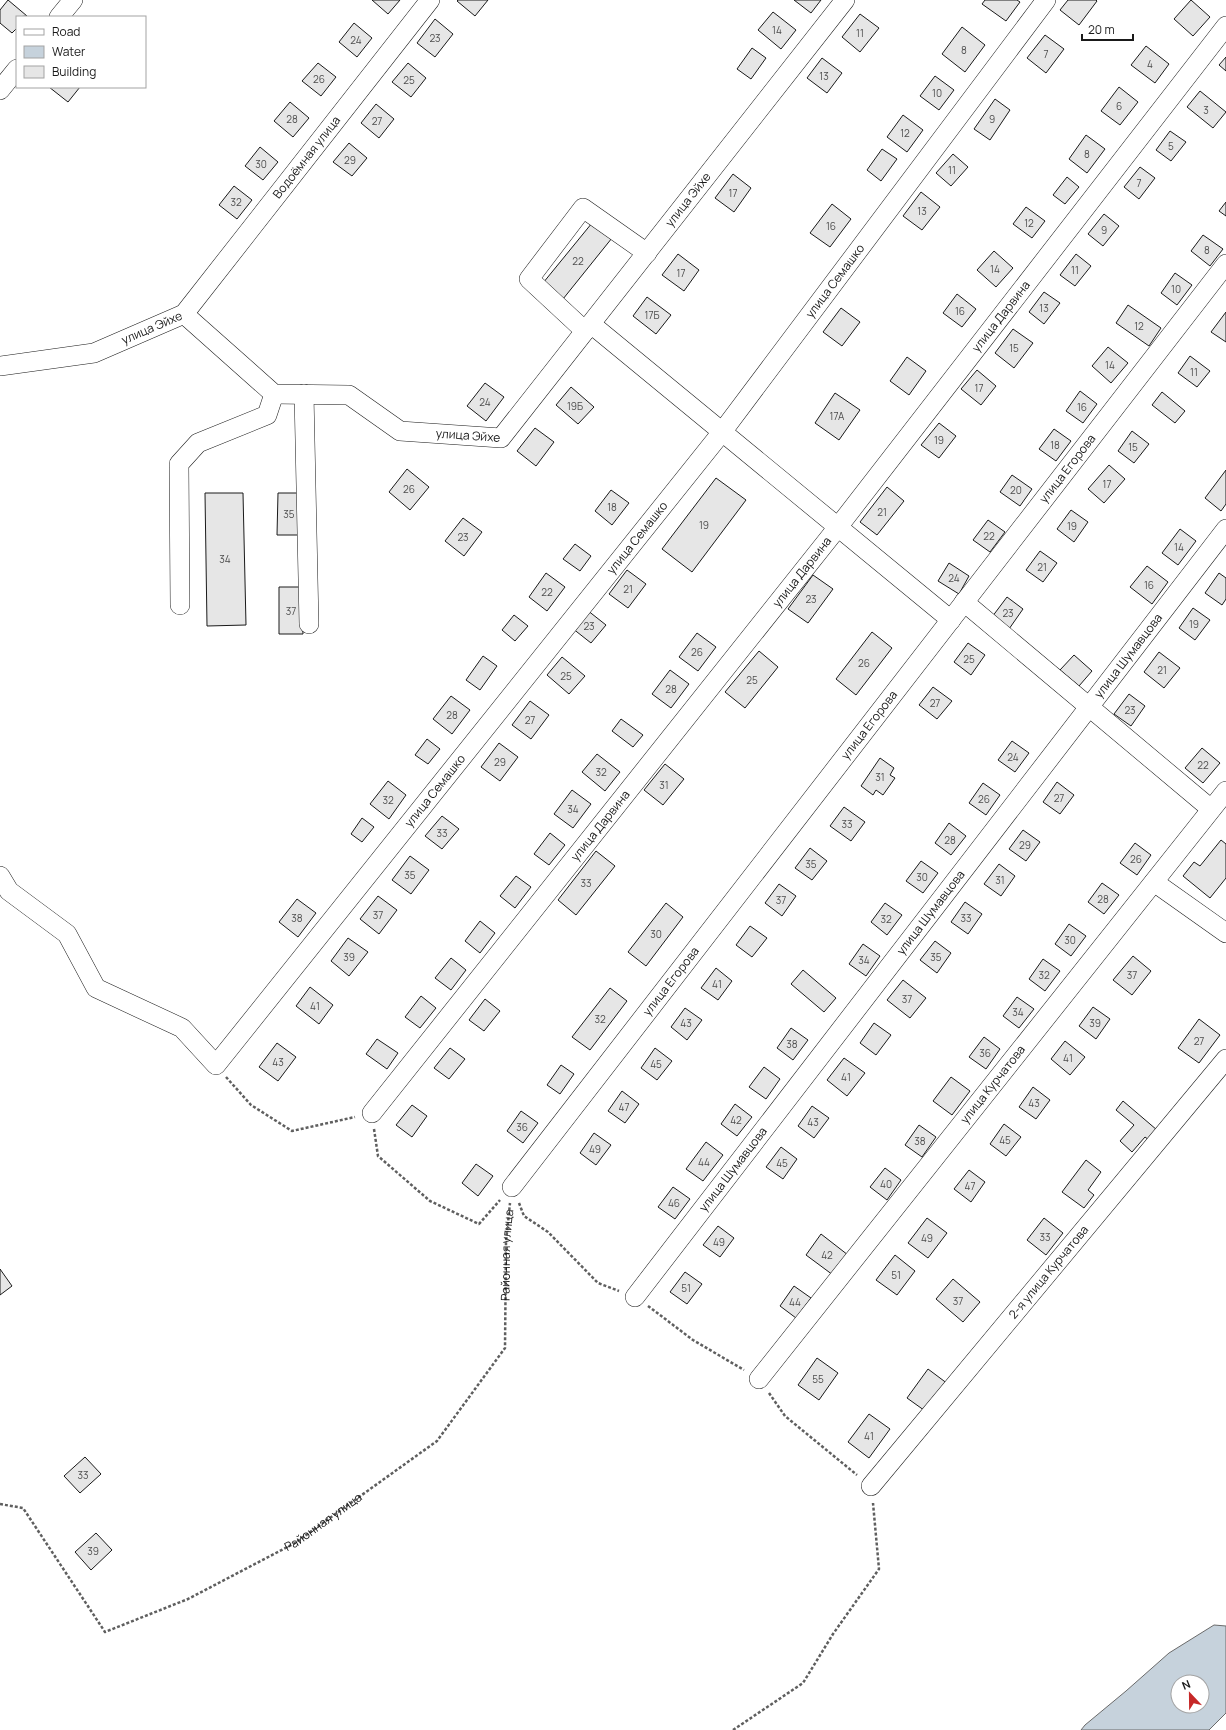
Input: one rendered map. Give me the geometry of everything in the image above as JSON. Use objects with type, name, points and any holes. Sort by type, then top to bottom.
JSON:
[{"type":"street","points":[[60,16],[73,0]]},
{"type":"street","name":"Водоёмная улица","points":[[184,314],[430,0]]},
{"type":"street","name":"улица Эйхе","points":[[0,366],[94,353],[184,314],[274,394],[349,395],[400,431],[502,438],[845,0]]},
{"type":"street","name":"улица Семашко","points":[[216,1065],[722,432],[1046,0]]},
{"type":"street","name":"улица Дарвина","points":[[372,1113],[838,527],[1226,26]]},
{"type":"street","points":[[0,90],[16,70]]},
{"type":"street","points":[[647,253],[583,208],[529,279],[588,328],[722,432],[951,620]]},
{"type":"street","name":"улица Егорова","points":[[512,1187],[1226,264]]},
{"type":"street","points":[[180,605],[179,464],[198,443],[266,415],[274,394]]},
{"type":"street","points":[[304,394],[310,624]]},
{"type":"street","name":"улица Шумавцова","points":[[635,1297],[1226,529]]},
{"type":"street","points":[[964,602],[1211,809]]},
{"type":"street","name":"улица Курчатова","points":[[759,1379],[1226,791]]},
{"type":"street","points":[[0,876],[9,891],[67,934],[96,988],[182,1028],[216,1065]]},
{"type":"street","points":[[1154,882],[1226,933]]},
{"type":"street","name":"2-я улица Курчатова","points":[[871,1486],[1226,1059]]},
{"type":"path","points":[[216,1065],[251,1105],[292,1131],[372,1113],[378,1156],[430,1201],[479,1224],[512,1187],[524,1216],[548,1232],[598,1283],[635,1297],[693,1340],[759,1379],[785,1416],[871,1486],[879,1569],[834,1634],[803,1683],[733,1730]]},
{"type":"path","name":"Районная улица","points":[[0,1504],[23,1508],[105,1632],[188,1599],[295,1542],[438,1441],[505,1348],[506,1242],[512,1187]]},
{"type":"water","points":[[1214,1625],[1226,1626],[1226,1713],[1209,1730],[1081,1730],[1169,1653]]},
{"type":"building","points":[[8,0],[27,16],[16,16],[16,29],[12,33],[0,23],[0,10]]},
{"type":"building","points":[[372,0],[400,0],[388,14]]},
{"type":"building","points":[[488,0],[475,16],[457,1]]},
{"type":"building","points":[[794,0],[821,0],[811,13]]},
{"type":"building","points":[[985,0],[1017,0],[1020,2],[1006,21],[982,4]]},
{"type":"building","points":[[1068,0],[1097,1],[1079,25],[1060,10]]},
{"type":"building","points":[[1191,0],[1210,17],[1193,36],[1174,19]]},
{"type":"building","points":[[773,12],[796,30],[781,49],[758,30]]},
{"type":"building","points":[[860,14],[879,28],[860,52],[842,37]]},
{"type":"building","points":[[435,19],[453,34],[435,57],[417,43]]},
{"type":"building","points":[[354,23],[372,38],[357,57],[339,42]]},
{"type":"building","points":[[962,27],[985,45],[965,72],[942,54]]},
{"type":"building","points":[[1045,35],[1064,49],[1046,73],[1027,58]]},
{"type":"building","points":[[1146,46],[1169,64],[1155,83],[1131,65]]},
{"type":"building","points":[[752,48],[766,58],[751,79],[737,69]]},
{"type":"building","points":[[1226,57],[1226,71],[1219,65]]},
{"type":"building","points":[[822,58],[842,73],[827,93],[807,78]]},
{"type":"building","points":[[318,63],[336,77],[321,96],[302,81]]},
{"type":"building","points":[[408,63],[426,78],[411,97],[392,82]]},
{"type":"building","points":[[935,76],[954,90],[939,110],[920,96]]},
{"type":"building","points":[[1119,87],[1138,102],[1120,125],[1101,111]]},
{"type":"building","points":[[50,88],[79,88],[68,102]]},
{"type":"building","points":[[1200,91],[1226,112],[1213,128],[1187,107]]},
{"type":"building","points":[[995,99],[1010,110],[990,140],[974,129]]},
{"type":"building","points":[[290,102],[309,118],[293,137],[274,121]]},
{"type":"building","points":[[376,104],[394,119],[379,138],[361,123]]},
{"type":"building","points":[[903,115],[923,130],[907,152],[887,137]]},
{"type":"building","points":[[1170,131],[1186,142],[1171,161],[1156,150]]},
{"type":"building","points":[[1086,135],[1105,149],[1087,173],[1069,159]]},
{"type":"building","points":[[349,143],[367,158],[352,176],[333,162]]},
{"type":"building","points":[[260,147],[278,162],[263,180],[245,166]]},
{"type":"building","points":[[882,149],[897,159],[881,181],[867,170]]},
{"type":"building","points":[[953,154],[968,167],[951,186],[936,173]]},
{"type":"building","points":[[1140,167],[1155,178],[1139,199],[1124,187]]},
{"type":"building","points":[[733,174],[751,188],[734,212],[715,198]]},
{"type":"building","points":[[1067,177],[1079,187],[1065,204],[1053,195]]},
{"type":"building","points":[[234,186],[252,200],[237,219],[219,205]]},
{"type":"building","points":[[921,192],[940,207],[922,230],[903,216]]},
{"type":"building","points":[[1226,202],[1226,216],[1219,211]]},
{"type":"building","points":[[832,204],[851,219],[830,247],[810,233]]},
{"type":"building","points":[[1026,207],[1045,221],[1032,238],[1013,224]]},
{"type":"building","points":[[1104,214],[1119,226],[1103,246],[1088,234]]},
{"type":"building","points":[[592,223],[612,238],[563,299],[543,283]]},
{"type":"building","points":[[1203,235],[1223,249],[1210,266],[1191,251]]},
{"type":"building","points":[[994,251],[1013,268],[996,287],[977,270]]},
{"type":"building","points":[[678,254],[699,270],[684,291],[662,275]]},
{"type":"building","points":[[1076,254],[1091,266],[1075,286],[1060,275]]},
{"type":"building","points":[[1175,273],[1192,285],[1177,305],[1161,293]]},
{"type":"building","points":[[1044,292],[1060,303],[1044,324],[1029,312]]},
{"type":"building","points":[[957,294],[976,309],[962,327],[943,313]]},
{"type":"building","points":[[647,297],[671,315],[656,334],[633,316]]},
{"type":"building","points":[[1128,305],[1161,328],[1149,346],[1116,323]]},
{"type":"building","points":[[841,308],[860,322],[842,346],[823,332]]},
{"type":"building","points":[[1226,312],[1226,342],[1211,332]]},
{"type":"building","points":[[1013,329],[1033,343],[1014,368],[995,353]]},
{"type":"building","points":[[1108,347],[1128,363],[1111,383],[1092,366]]},
{"type":"building","points":[[1190,356],[1210,371],[1197,387],[1178,373]]},
{"type":"building","points":[[907,357],[926,371],[909,395],[890,381]]},
{"type":"building","points":[[977,370],[996,386],[981,405],[961,389]]},
{"type":"building","points":[[485,383],[504,397],[486,421],[467,406]]},
{"type":"building","points":[[571,387],[594,407],[578,424],[556,405]]},
{"type":"building","points":[[1080,391],[1097,404],[1083,423],[1066,411]]},
{"type":"building","points":[[1162,392],[1185,411],[1175,423],[1152,405]]},
{"type":"building","points":[[835,393],[860,410],[839,440],[815,423]]},
{"type":"building","points":[[939,423],[956,436],[939,458],[921,445]]},
{"type":"building","points":[[535,428],[554,442],[536,466],[517,451]]},
{"type":"building","points":[[1054,429],[1071,441],[1056,461],[1039,449]]},
{"type":"building","points":[[1132,431],[1149,444],[1134,463],[1118,451]]},
{"type":"building","points":[[1109,465],[1125,479],[1104,503],[1088,489]]},
{"type":"building","points":[[407,469],[429,487],[410,510],[389,492]]},
{"type":"building","points":[[1226,470],[1226,504],[1221,511],[1205,498]]},
{"type":"building","points":[[1012,475],[1032,489],[1020,506],[1000,492]]},
{"type":"building","points":[[716,478],[746,500],[692,572],[662,549]]},
{"type":"building","points":[[887,487],[904,501],[877,535],[860,522]]},
{"type":"building","points":[[611,490],[629,503],[612,525],[595,511]]},
{"type":"building","points":[[205,493],[243,493],[246,625],[207,626]]},
{"type":"building","points":[[278,493],[300,493],[300,535],[277,535]]},
{"type":"building","points":[[1071,510],[1088,522],[1074,542],[1057,529]]},
{"type":"building","points":[[463,518],[482,532],[464,556],[445,541]]},
{"type":"building","points":[[988,520],[1005,532],[990,552],[973,540]]},
{"type":"building","points":[[1180,529],[1196,541],[1178,565],[1162,553]]},
{"type":"building","points":[[575,544],[591,556],[580,571],[563,559]]},
{"type":"building","points":[[1040,551],[1057,563],[1043,582],[1026,570]]},
{"type":"building","points":[[949,563],[969,576],[959,594],[938,581]]},
{"type":"building","points":[[1147,566],[1168,582],[1152,604],[1130,587]]},
{"type":"building","points":[[627,570],[646,584],[628,608],[609,594]]},
{"type":"building","points":[[546,573],[565,587],[547,611],[529,597]]},
{"type":"building","points":[[1219,573],[1226,578],[1226,599],[1222,605],[1205,593]]},
{"type":"building","points":[[813,575],[833,589],[808,623],[788,609]]},
{"type":"building","points":[[279,587],[302,587],[303,634],[279,634]]},
{"type":"building","points":[[1007,597],[1023,609],[1009,629],[992,617]]},
{"type":"building","points":[[1193,608],[1210,620],[1195,640],[1179,628]]},
{"type":"building","points":[[587,610],[606,625],[591,643],[572,628]]},
{"type":"building","points":[[514,615],[528,626],[515,641],[502,630]]},
{"type":"building","points":[[872,632],[892,648],[856,695],[836,679]]},
{"type":"building","points":[[697,633],[716,647],[698,671],[679,657]]},
{"type":"building","points":[[968,643],[985,655],[971,675],[954,662]]},
{"type":"building","points":[[759,651],[778,667],[745,708],[725,692]]},
{"type":"building","points":[[1159,652],[1180,668],[1164,688],[1144,672]]},
{"type":"building","points":[[1074,655],[1092,671],[1079,686],[1060,670]]},
{"type":"building","points":[[483,656],[497,666],[480,690],[466,680]]},
{"type":"building","points":[[562,657],[585,676],[569,694],[547,675]]},
{"type":"building","points":[[670,670],[689,684],[671,708],[652,694]]},
{"type":"building","points":[[933,687],[952,701],[937,719],[919,705]]},
{"type":"building","points":[[1129,694],[1145,706],[1131,726],[1114,714]]},
{"type":"building","points":[[451,696],[470,710],[452,734],[433,719]]},
{"type":"building","points":[[530,701],[549,715],[531,739],[512,725]]},
{"type":"building","points":[[621,719],[643,735],[633,747],[612,731]]},
{"type":"building","points":[[427,739],[440,749],[428,764],[415,755]]},
{"type":"building","points":[[1012,741],[1029,753],[1015,772],[998,760]]},
{"type":"building","points":[[499,743],[518,757],[500,781],[481,767]]},
{"type":"building","points":[[1202,748],[1220,763],[1203,783],[1185,768]]},
{"type":"building","points":[[597,754],[620,772],[605,791],[582,772]]},
{"type":"building","points":[[880,758],[894,768],[890,775],[895,778],[883,795],[876,790],[873,795],[861,786]]},
{"type":"building","points":[[665,764],[684,779],[663,805],[644,790]]},
{"type":"building","points":[[388,781],[406,795],[389,819],[370,804]]},
{"type":"building","points":[[1057,782],[1074,795],[1060,814],[1043,802]]},
{"type":"building","points":[[983,783],[1000,795],[986,815],[969,803]]},
{"type":"building","points":[[572,790],[591,804],[573,828],[554,814]]},
{"type":"building","points":[[844,807],[865,822],[851,841],[830,826]]},
{"type":"building","points":[[442,816],[459,829],[442,849],[425,836]]},
{"type":"building","points":[[362,818],[374,827],[362,842],[351,834]]},
{"type":"building","points":[[949,823],[966,836],[951,855],[935,843]]},
{"type":"building","points":[[1023,830],[1040,842],[1026,861],[1009,849]]},
{"type":"building","points":[[550,833],[565,845],[549,865],[534,854]]},
{"type":"building","points":[[1221,840],[1226,844],[1226,878],[1210,898],[1183,876],[1194,862],[1200,866]]},
{"type":"building","points":[[1135,843],[1151,855],[1137,875],[1120,863]]},
{"type":"building","points":[[810,848],[827,861],[812,880],[795,868]]},
{"type":"building","points":[[596,851],[615,866],[576,915],[558,900]]},
{"type":"building","points":[[410,856],[429,870],[411,894],[392,880]]},
{"type":"building","points":[[921,861],[938,873],[923,893],[906,881]]},
{"type":"building","points":[[999,864],[1015,876],[1001,896],[984,884]]},
{"type":"building","points":[[516,876],[531,887],[515,908],[500,896]]},
{"type":"building","points":[[1102,883],[1119,895],[1104,914],[1088,902]]},
{"type":"building","points":[[779,884],[796,896],[782,916],[765,903]]},
{"type":"building","points":[[378,896],[397,910],[379,934],[360,919]]},
{"type":"building","points":[[297,899],[316,913],[298,937],[279,922]]},
{"type":"building","points":[[965,902],[982,914],[968,934],[951,922]]},
{"type":"building","points":[[666,903],[683,917],[646,966],[628,952]]},
{"type":"building","points":[[885,903],[902,915],[887,935],[871,922]]},
{"type":"building","points":[[480,921],[495,933],[480,953],[465,941]]},
{"type":"building","points":[[1069,924],[1086,936],[1071,956],[1055,944]]},
{"type":"building","points":[[750,926],[767,938],[752,957],[736,945]]},
{"type":"building","points":[[348,938],[368,952],[349,976],[331,961]]},
{"type":"building","points":[[935,941],[951,953],[937,973],[920,960]]},
{"type":"building","points":[[863,944],[880,956],[866,976],[849,964]]},
{"type":"building","points":[[1133,956],[1151,971],[1132,995],[1113,980]]},
{"type":"building","points":[[451,958],[466,970],[451,990],[435,978]]},
{"type":"building","points":[[1043,959],[1060,971],[1045,991],[1029,979]]},
{"type":"building","points":[[716,968],[732,981],[718,1000],[701,988]]},
{"type":"building","points":[[803,970],[836,998],[824,1012],[791,984]]},
{"type":"building","points":[[903,980],[926,998],[910,1018],[887,1000]]},
{"type":"building","points":[[310,987],[333,1005],[319,1024],[296,1006]]},
{"type":"building","points":[[610,988],[627,1001],[590,1050],[572,1037]]},
{"type":"building","points":[[421,996],[436,1008],[420,1028],[405,1017]]},
{"type":"building","points":[[1017,997],[1034,1009],[1019,1028],[1003,1016]]},
{"type":"building","points":[[485,999],[500,1011],[484,1031],[469,1020]]},
{"type":"building","points":[[1093,1007],[1110,1019],[1096,1039],[1079,1026]]},
{"type":"building","points":[[685,1008],[702,1020],[687,1040],[671,1027]]},
{"type":"building","points":[[1199,1019],[1220,1035],[1199,1063],[1178,1048]]},
{"type":"building","points":[[874,1023],[891,1035],[876,1055],[860,1043]]},
{"type":"building","points":[[791,1028],[808,1040],[793,1060],[777,1048]]},
{"type":"building","points":[[984,1037],[1000,1049],[986,1069],[969,1057]]},
{"type":"building","points":[[377,1039],[398,1053],[387,1069],[366,1054]]},
{"type":"building","points":[[1065,1041],[1085,1057],[1070,1075],[1051,1059]]},
{"type":"building","points":[[277,1043],[296,1057],[278,1081],[259,1067]]},
{"type":"building","points":[[450,1048],[465,1059],[449,1079],[434,1068]]},
{"type":"building","points":[[655,1048],[672,1061],[657,1080],[641,1068]]},
{"type":"building","points":[[844,1058],[865,1073],[847,1096],[827,1080]]},
{"type":"building","points":[[561,1065],[574,1074],[560,1094],[547,1085]]},
{"type":"building","points":[[764,1067],[780,1079],[766,1099],[749,1087]]},
{"type":"building","points":[[951,1077],[970,1091],[952,1115],[933,1101]]},
{"type":"building","points":[[1033,1087],[1050,1100],[1036,1119],[1019,1107]]},
{"type":"building","points":[[622,1091],[639,1104],[625,1123],[608,1111]]},
{"type":"building","points":[[1123,1101],[1157,1130],[1149,1140],[1145,1137],[1132,1152],[1120,1141],[1134,1125],[1116,1110]]},
{"type":"building","points":[[735,1104],[752,1117],[737,1136],[721,1124]]},
{"type":"building","points":[[412,1105],[427,1116],[412,1137],[396,1125]]},
{"type":"building","points":[[812,1106],[829,1118],[814,1138],[798,1126]]},
{"type":"building","points":[[521,1111],[538,1123],[523,1143],[507,1131]]},
{"type":"building","points":[[1004,1124],[1021,1137],[1006,1156],[990,1144]]},
{"type":"building","points":[[919,1125],[936,1137],[922,1157],[905,1145]]},
{"type":"building","points":[[594,1133],[611,1145],[596,1165],[580,1153]]},
{"type":"building","points":[[706,1142],[723,1155],[703,1181],[686,1169]]},
{"type":"building","points":[[781,1147],[797,1159],[783,1179],[766,1167]]},
{"type":"building","points":[[1086,1160],[1101,1172],[1088,1190],[1094,1195],[1084,1208],[1062,1192]]},
{"type":"building","points":[[476,1164],[493,1176],[478,1196],[462,1183]]},
{"type":"building","points":[[885,1168],[901,1180],[887,1200],[870,1187]]},
{"type":"building","points":[[969,1170],[985,1182],[971,1202],[954,1189]]},
{"type":"building","points":[[673,1187],[690,1199],[675,1219],[658,1207]]},
{"type":"building","points":[[927,1218],[947,1233],[928,1258],[908,1243]]},
{"type":"building","points":[[1044,1218],[1063,1233],[1046,1255],[1027,1240]]},
{"type":"building","points":[[718,1226],[734,1238],[720,1257],[703,1245]]},
{"type":"building","points":[[821,1234],[848,1255],[833,1275],[806,1255]]},
{"type":"building","points":[[895,1255],[915,1271],[897,1295],[876,1280]]},
{"type":"building","points":[[0,1269],[12,1286],[0,1295]]},
{"type":"building","points":[[685,1272],[702,1284],[687,1304],[670,1292]]},
{"type":"building","points":[[953,1279],[980,1302],[963,1322],[936,1299]]},
{"type":"building","points":[[794,1286],[811,1298],[796,1318],[780,1306]]},
{"type":"building","points":[[817,1358],[838,1373],[819,1400],[798,1385]]},
{"type":"building","points":[[928,1369],[948,1384],[928,1413],[907,1398]]},
{"type":"building","points":[[869,1414],[890,1429],[869,1458],[848,1442]]},
{"type":"building","points":[[85,1457],[101,1474],[80,1493],[64,1476]]},
{"type":"building","points":[[96,1533],[112,1550],[91,1570],[75,1552]]}]
